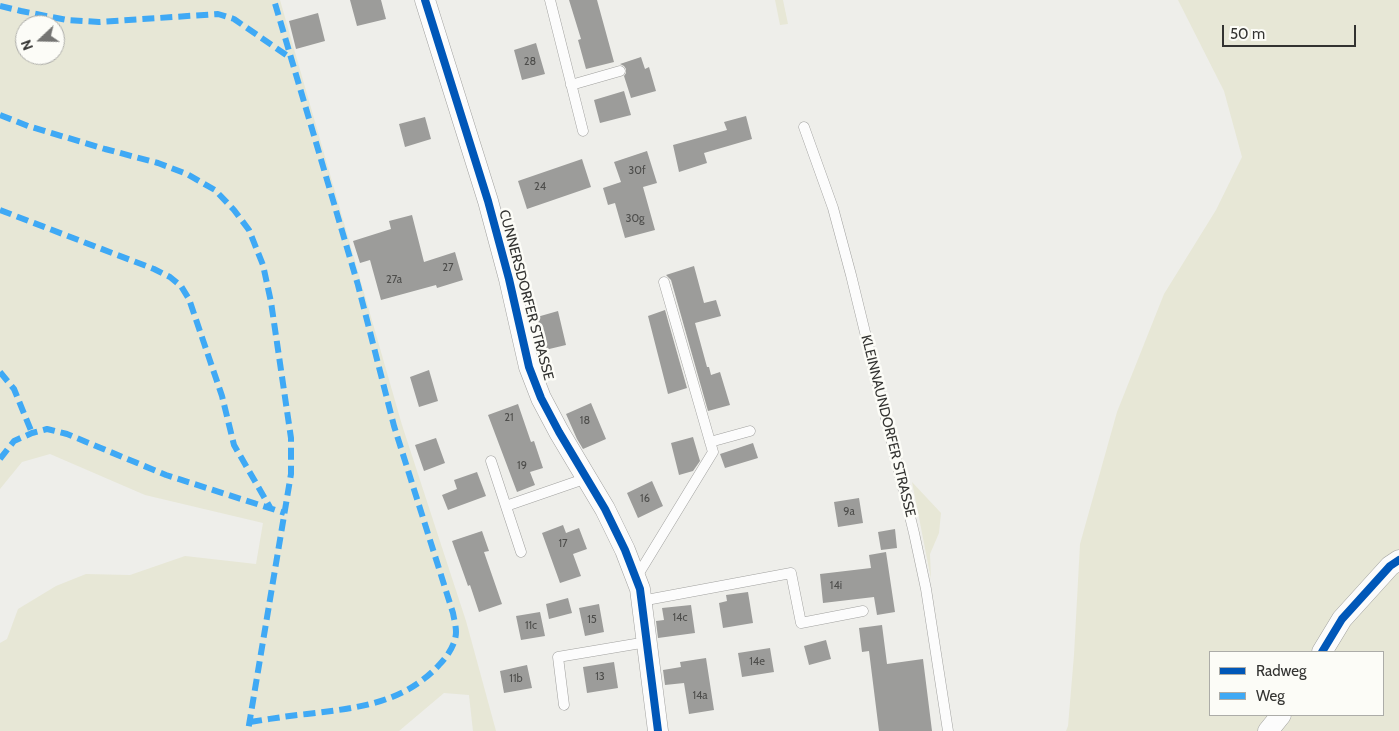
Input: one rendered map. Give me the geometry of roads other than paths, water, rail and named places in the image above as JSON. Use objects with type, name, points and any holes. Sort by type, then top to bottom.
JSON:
[{"type":"street","name":"CUNNERSDORFER STRASSE","points":[[425,0],[488,201],[510,279],[529,367],[550,415],[605,509],[625,550],[640,589],[658,731]]},
{"type":"street","points":[[1323,651],[1342,619],[1390,566],[1399,560]]},
{"type":"street","points":[[1268,731],[1280,716]]},
{"type":"lane","points":[[550,0],[583,131]]},
{"type":"lane","points":[[571,85],[620,71]]},
{"type":"lane","name":"KLEINNAUNDORFER STRASSE","points":[[804,126],[833,208],[914,533],[926,589],[948,731]]},
{"type":"lane","points":[[636,579],[713,452],[664,282]]},
{"type":"lane","points":[[710,442],[750,431]]},
{"type":"lane","points":[[491,461],[521,552]]},
{"type":"lane","points":[[506,506],[587,478]]},
{"type":"lane","points":[[641,601],[792,573],[801,622],[863,611]]},
{"type":"lane","points":[[564,705],[558,657],[646,642]]}]
